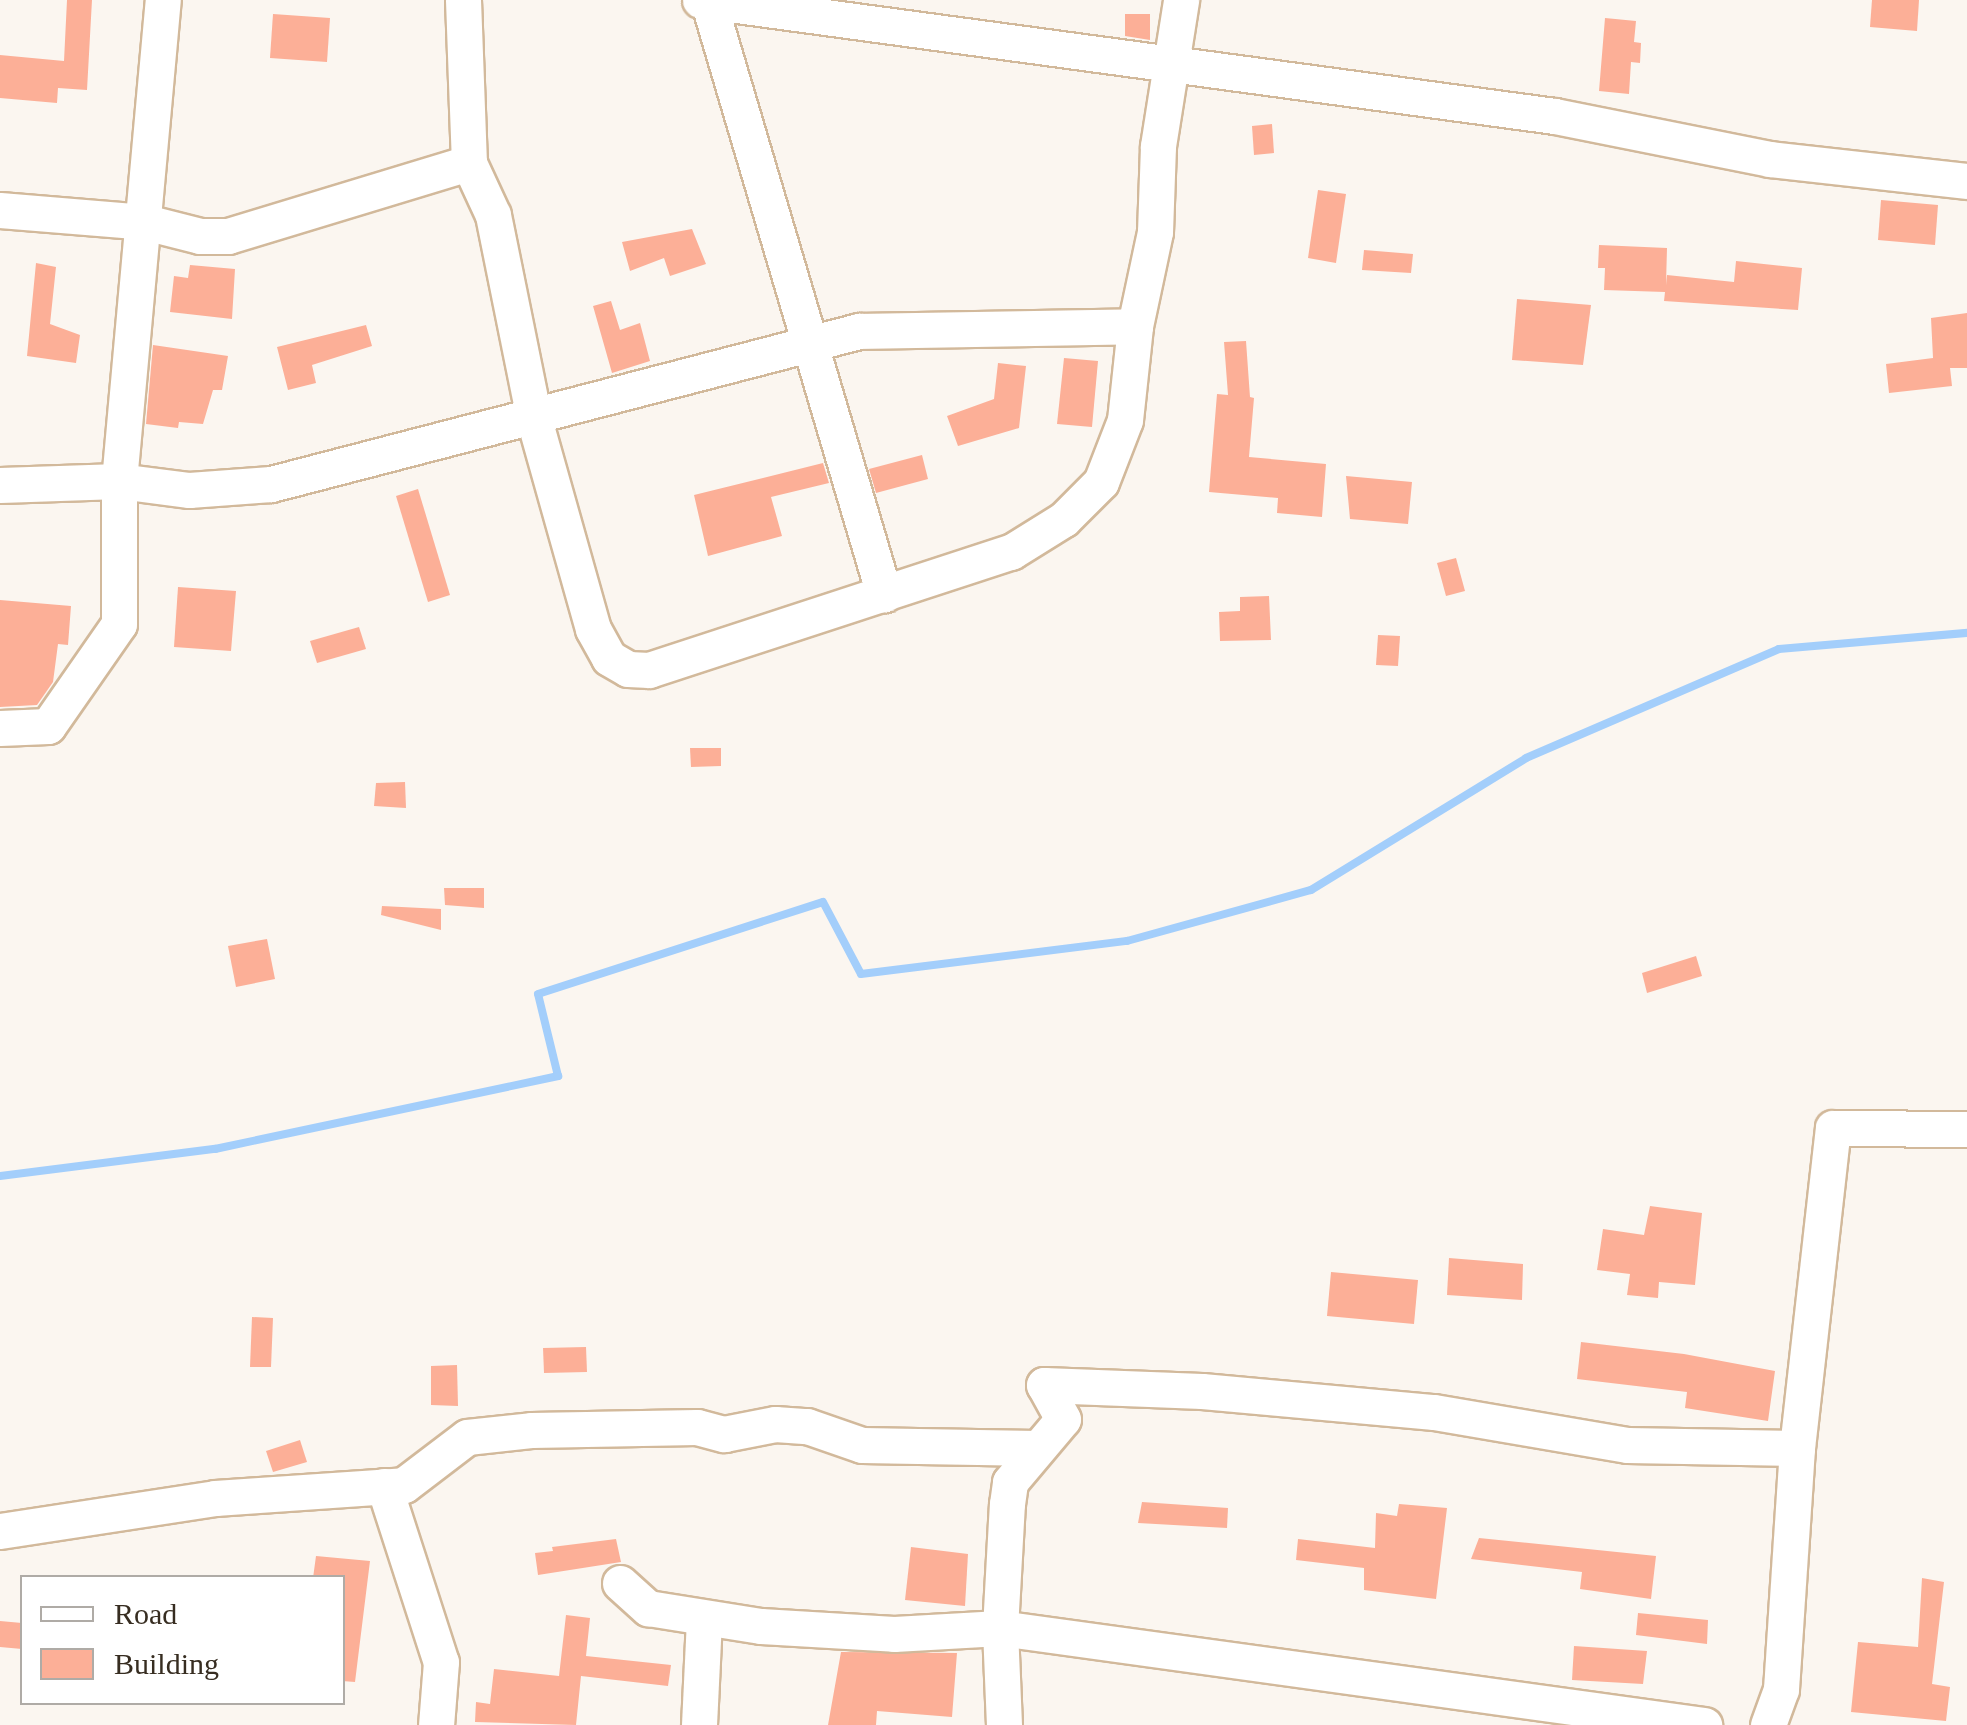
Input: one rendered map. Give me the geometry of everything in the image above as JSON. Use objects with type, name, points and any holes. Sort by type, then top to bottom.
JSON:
[{"type":"street","points":[[0,728],[48,726],[119,624],[119,481],[164,0]]},
{"type":"street","points":[[463,0],[469,163],[492,216],[534,419],[594,629],[610,658],[628,669],[649,670],[1011,552],[1064,519],[1101,482],[1126,420],[1136,326],[1155,232],[1158,146],[1181,0]]},
{"type":"street","points":[[884,594],[705,0],[1555,116],[1770,158],[1967,180]]},
{"type":"street","points":[[0,210],[146,222],[200,236],[228,236],[469,163]]},
{"type":"street","points":[[0,485],[119,481],[189,490],[271,484],[534,419],[809,343],[890,328],[948,332],[1136,326]]},
{"type":"street","points":[[1768,1725],[1781,1689],[1797,1448],[1833,1128],[1920,1132],[1967,1129]]},
{"type":"street","points":[[1004,1725],[1000,1628],[1010,1482],[1063,1419],[1044,1385],[1202,1391],[1434,1412],[1627,1444],[1797,1448]]},
{"type":"street","points":[[0,1531],[215,1498],[404,1485],[468,1437],[532,1430],[697,1427],[724,1434],[775,1424],[806,1426],[862,1446],[1037,1448]]},
{"type":"street","points":[[384,1486],[441,1662],[436,1725]]},
{"type":"street","points":[[620,1583],[648,1608],[704,1618],[894,1634],[1000,1628],[1704,1725]]},
{"type":"street","points":[[699,1725],[704,1618]]},
{"type":"building","points":[[67,0],[92,0],[87,90],[58,88],[57,103],[0,98],[0,55],[64,61]]},
{"type":"building","points":[[1872,0],[1919,0],[1917,31],[1870,27]]},
{"type":"building","points":[[273,14],[330,18],[327,62],[270,58]]},
{"type":"building","points":[[1125,14],[1150,14],[1150,40],[1125,36]]},
{"type":"building","points":[[1605,18],[1636,21],[1634,42],[1641,43],[1640,63],[1631,62],[1629,94],[1599,91]]},
{"type":"building","points":[[1272,124],[1274,153],[1254,155],[1252,126]]},
{"type":"building","points":[[1318,190],[1346,194],[1336,263],[1308,258]]},
{"type":"building","points":[[1881,200],[1938,205],[1935,245],[1878,240]]},
{"type":"building","points":[[692,229],[706,264],[670,276],[664,258],[630,271],[622,242]]},
{"type":"building","points":[[1599,245],[1667,248],[1666,285],[1667,275],[1734,282],[1736,261],[1802,268],[1798,310],[1664,301],[1665,292],[1604,290],[1605,268],[1598,268]]},
{"type":"building","points":[[1364,250],[1413,254],[1411,273],[1362,270]]},
{"type":"building","points":[[36,263],[56,267],[50,324],[80,335],[76,363],[27,356]]},
{"type":"building","points":[[190,265],[235,269],[232,319],[170,312],[174,276],[188,278]]},
{"type":"building","points":[[1517,299],[1591,305],[1583,365],[1512,360]]},
{"type":"building","points":[[611,301],[620,330],[640,323],[650,361],[612,373],[593,306]]},
{"type":"building","points":[[1967,313],[1967,368],[1950,368],[1952,386],[1889,393],[1886,364],[1933,358],[1931,318]]},
{"type":"building","points":[[366,325],[372,346],[312,365],[316,383],[288,390],[277,347]]},
{"type":"building","points":[[1246,341],[1250,397],[1254,398],[1249,457],[1326,464],[1322,517],[1277,513],[1278,498],[1209,492],[1217,394],[1228,395],[1224,342]]},
{"type":"building","points":[[153,345],[228,356],[222,390],[213,390],[203,424],[179,422],[178,428],[146,424]]},
{"type":"building","points":[[1064,358],[1098,361],[1092,427],[1057,424]]},
{"type":"building","points":[[998,363],[1026,366],[1019,428],[958,446],[947,416],[994,399]]},
{"type":"building","points":[[922,455],[928,479],[876,493],[869,469]]},
{"type":"building","points":[[823,463],[829,483],[771,497],[782,536],[708,556],[694,495]]},
{"type":"building","points":[[1346,476],[1412,482],[1408,524],[1350,519]]},
{"type":"building","points":[[418,489],[450,595],[428,602],[396,496]]},
{"type":"building","points":[[1456,558],[1465,591],[1446,596],[1437,563]]},
{"type":"building","points":[[178,587],[236,591],[231,651],[174,647]]},
{"type":"building","points":[[1269,596],[1271,640],[1220,641],[1219,612],[1240,611],[1240,597]]},
{"type":"building","points":[[0,600],[71,606],[68,645],[58,644],[53,682],[37,705],[0,707]]},
{"type":"building","points":[[359,627],[366,649],[317,663],[310,641]]},
{"type":"building","points":[[1378,635],[1400,636],[1398,666],[1376,665]]},
{"type":"building","points":[[690,748],[721,748],[721,766],[691,767]]},
{"type":"building","points":[[405,782],[406,808],[374,806],[376,783]]},
{"type":"building","points":[[444,888],[484,888],[484,908],[445,905]]},
{"type":"building","points":[[382,906],[441,909],[441,930],[381,915]]},
{"type":"building","points":[[267,939],[275,979],[236,987],[228,946]]},
{"type":"building","points":[[1696,956],[1702,976],[1647,993],[1642,973]]},
{"type":"building","points":[[1650,1206],[1702,1213],[1695,1285],[1659,1282],[1658,1298],[1627,1295],[1630,1274],[1597,1270],[1603,1229],[1644,1235]]},
{"type":"building","points":[[1449,1258],[1523,1264],[1522,1300],[1447,1295]]},
{"type":"building","points":[[1331,1272],[1418,1280],[1414,1324],[1327,1316]]},
{"type":"building","points":[[252,1317],[273,1318],[271,1367],[250,1367]]},
{"type":"building","points":[[1581,1342],[1684,1354],[1775,1371],[1768,1421],[1685,1408],[1687,1392],[1577,1379]]},
{"type":"building","points":[[586,1347],[587,1372],[544,1373],[543,1348]]},
{"type":"building","points":[[457,1365],[458,1406],[431,1405],[431,1366]]},
{"type":"building","points":[[300,1440],[307,1462],[273,1472],[266,1451]]},
{"type":"building","points":[[1142,1502],[1228,1508],[1227,1528],[1138,1523]]},
{"type":"building","points":[[1399,1504],[1447,1508],[1436,1599],[1364,1590],[1364,1568],[1296,1560],[1298,1539],[1375,1548],[1376,1513],[1397,1516]]},
{"type":"building","points":[[1479,1538],[1656,1556],[1651,1599],[1580,1589],[1582,1572],[1471,1559]]},
{"type":"building","points":[[616,1539],[621,1562],[538,1575],[535,1553],[553,1551],[552,1547]]},
{"type":"building","points":[[911,1547],[968,1554],[965,1606],[905,1600]]},
{"type":"building","points":[[316,1556],[370,1561],[355,1682],[345,1681],[345,1575],[313,1575]]},
{"type":"building","points":[[1922,1578],[1944,1582],[1932,1684],[1950,1687],[1946,1721],[1851,1712],[1858,1642],[1918,1647]]},
{"type":"building","points":[[1638,1613],[1708,1620],[1707,1644],[1636,1635]]},
{"type":"building","points":[[566,1615],[590,1618],[586,1656],[671,1665],[668,1686],[581,1676],[576,1725],[475,1722],[476,1702],[490,1704],[494,1669],[559,1676]]},
{"type":"building","points":[[0,1621],[20,1623],[20,1649],[0,1647]]},
{"type":"building","points":[[1574,1646],[1647,1651],[1643,1684],[1572,1680]]},
{"type":"building","points":[[841,1652],[957,1653],[952,1717],[877,1711],[876,1725],[828,1725]]},
{"type":"waterway","points":[[0,1176],[215,1149],[558,1076],[538,994],[823,902],[861,974],[1127,941],[1311,890],[1526,758],[1779,649],[1967,633]]}]
